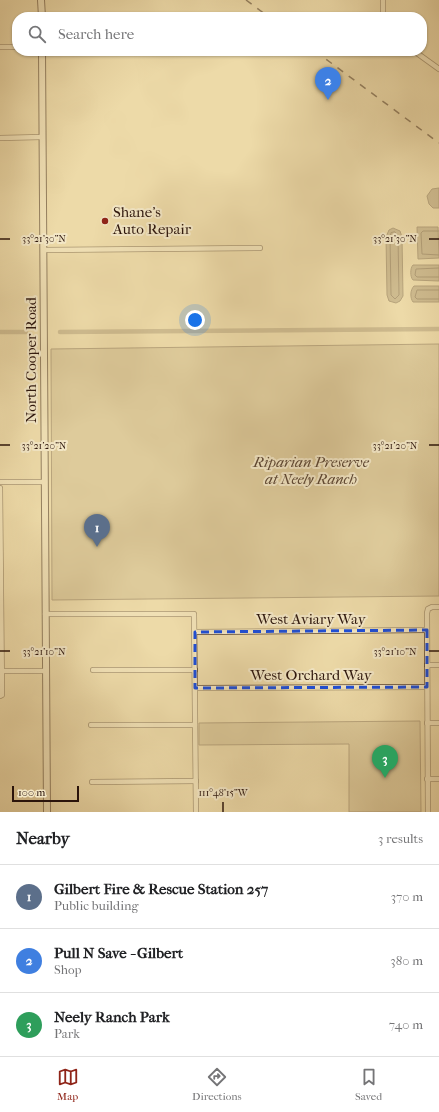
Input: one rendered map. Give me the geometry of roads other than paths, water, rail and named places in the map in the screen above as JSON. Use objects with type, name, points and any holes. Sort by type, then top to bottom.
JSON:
[{"type":"main road","points":[[41,0],[42,12]]},
{"type":"main road","name":"North Cooper Road","points":[[42,56],[47,812]]},
{"type":"street","points":[[382,12],[383,0]]},
{"type":"street","points":[[0,47],[12,47]]},
{"type":"street","points":[[421,56],[439,69]]},
{"type":"street","points":[[0,138],[42,137]]},
{"type":"street","points":[[44,250],[260,248]]},
{"type":"street","points":[[0,482],[45,482]]},
{"type":"street","points":[[0,488],[1,696]]},
{"type":"street","points":[[428,812],[428,610],[432,607],[439,607]]},
{"type":"street","points":[[45,614],[194,614],[196,812]]},
{"type":"street","name":"West Aviary Way","points":[[195,632],[427,630]]},
{"type":"street","points":[[427,665],[439,665]]},
{"type":"street","points":[[93,670],[195,670]]},
{"type":"street","points":[[2,671],[46,671]]},
{"type":"street","name":"West Orchard Way","points":[[195,688],[427,687]]},
{"type":"street","points":[[427,723],[439,723]]},
{"type":"street","points":[[91,725],[195,725]]},
{"type":"street","points":[[427,779],[439,779]]},
{"type":"street","points":[[92,782],[196,781]]},
{"type":"water","points":[[439,188],[439,208],[433,208],[429,204],[427,196],[432,189]]},
{"type":"water","points":[[417,227],[438,227],[439,258],[418,259]]},
{"type":"water","points":[[393,228],[400,231],[402,237],[403,296],[400,301],[396,303],[389,301],[387,295],[386,237],[389,230]]},
{"type":"water","points":[[413,265],[439,265],[439,281],[413,280],[411,277],[411,268]]},
{"type":"water","points":[[414,286],[439,286],[439,302],[413,302],[411,294]]},
{"type":"waterway","points":[[60,332],[439,329]]},
{"type":"waterway","points":[[0,332],[26,332]]},
{"type":"railway","points":[[246,0],[262,12]]},
{"type":"railway","points":[[322,56],[439,143]]},
{"type":"place","name":"Pull N Save - Gilbert","points":[[328,100]]},
{"type":"place","name":"Shane's Auto Repair","points":[[105,221]]},
{"type":"place","name":"Gilbert Fire & Rescue Station 257","points":[[97,547]]},
{"type":"place","name":"Neely Ranch Park","points":[[385,778]]},
{"type":"park label","name":"Riparian Preserve at Neely Ranch","points":[[311,470]]}]
